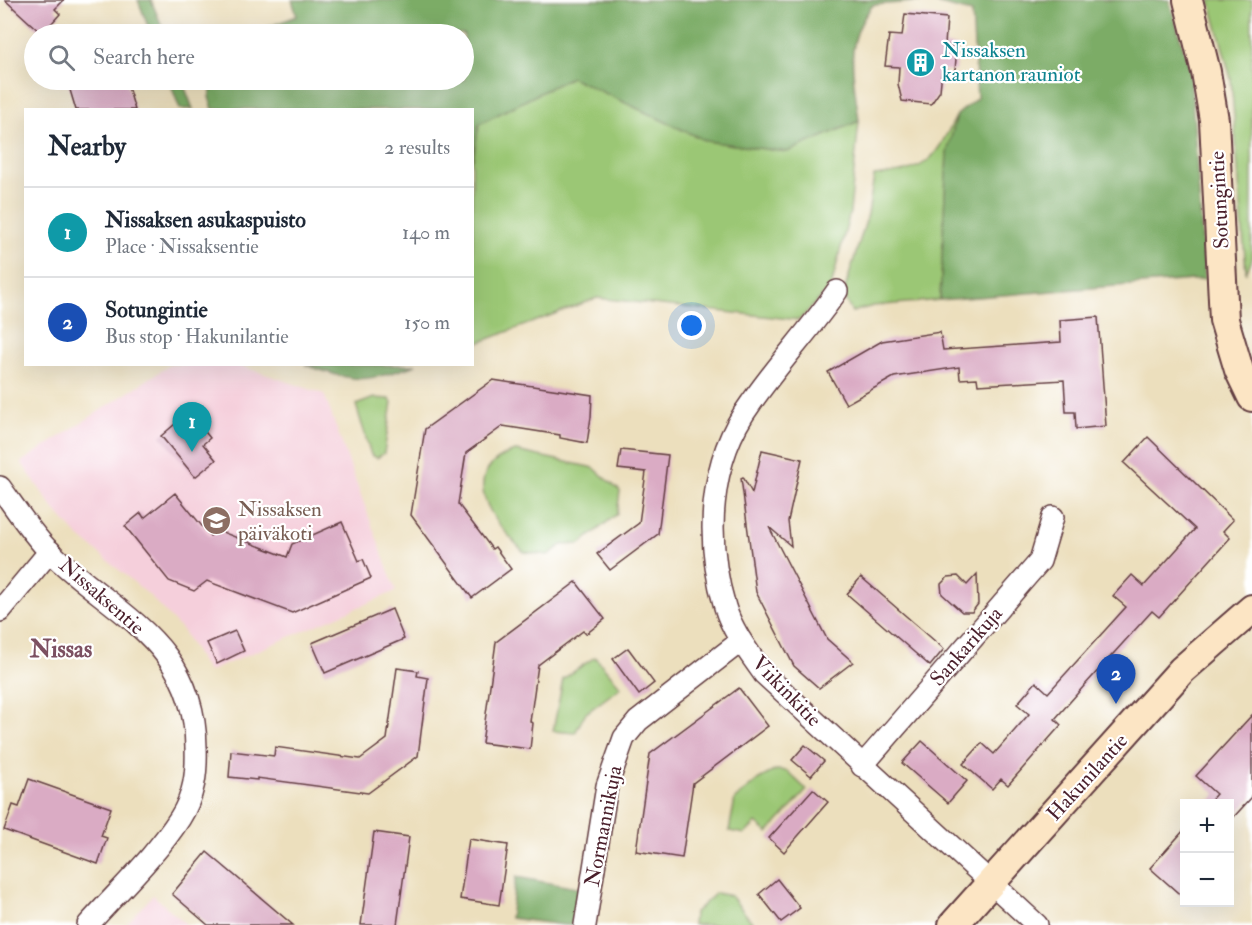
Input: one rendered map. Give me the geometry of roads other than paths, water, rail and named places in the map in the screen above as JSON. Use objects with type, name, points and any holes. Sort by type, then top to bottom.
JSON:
[{"type":"street","name":"Sotungintie","points":[[1188,0],[1206,72],[1214,120],[1219,176],[1224,320],[1239,370],[1252,397]]},
{"type":"street","name":"Viikinkitie","points":[[837,291],[800,343],[750,404],[730,437],[714,500],[711,538],[725,609],[741,641],[764,674],[1037,925]]},
{"type":"street","name":"Nissaksentie","points":[[0,487],[50,551],[136,621],[172,662],[188,696],[196,736],[197,774],[180,817],[88,925]]},
{"type":"street","name":"Sankarikuja","points":[[862,766],[1040,561],[1053,517]]},
{"type":"street","points":[[0,611],[50,551]]},
{"type":"street","name":"Hakunilantie","points":[[953,925],[1182,670],[1252,609]]},
{"type":"street","name":"Normannikuja","points":[[585,925],[607,786],[624,738],[638,721],[741,641]]},
{"type":"place","name":"Nissaksen kartanon rauniot","points":[[921,62]]},
{"type":"place","name":"Nissaksen asukaspuisto","points":[[192,452]]},
{"type":"place","name":"Nissaksen päiväkoti","points":[[217,521]]},
{"type":"place","name":"Sotungintie","points":[[1116,704]]},
{"type":"district","name":"Nissas","points":[[61,649]]}]
